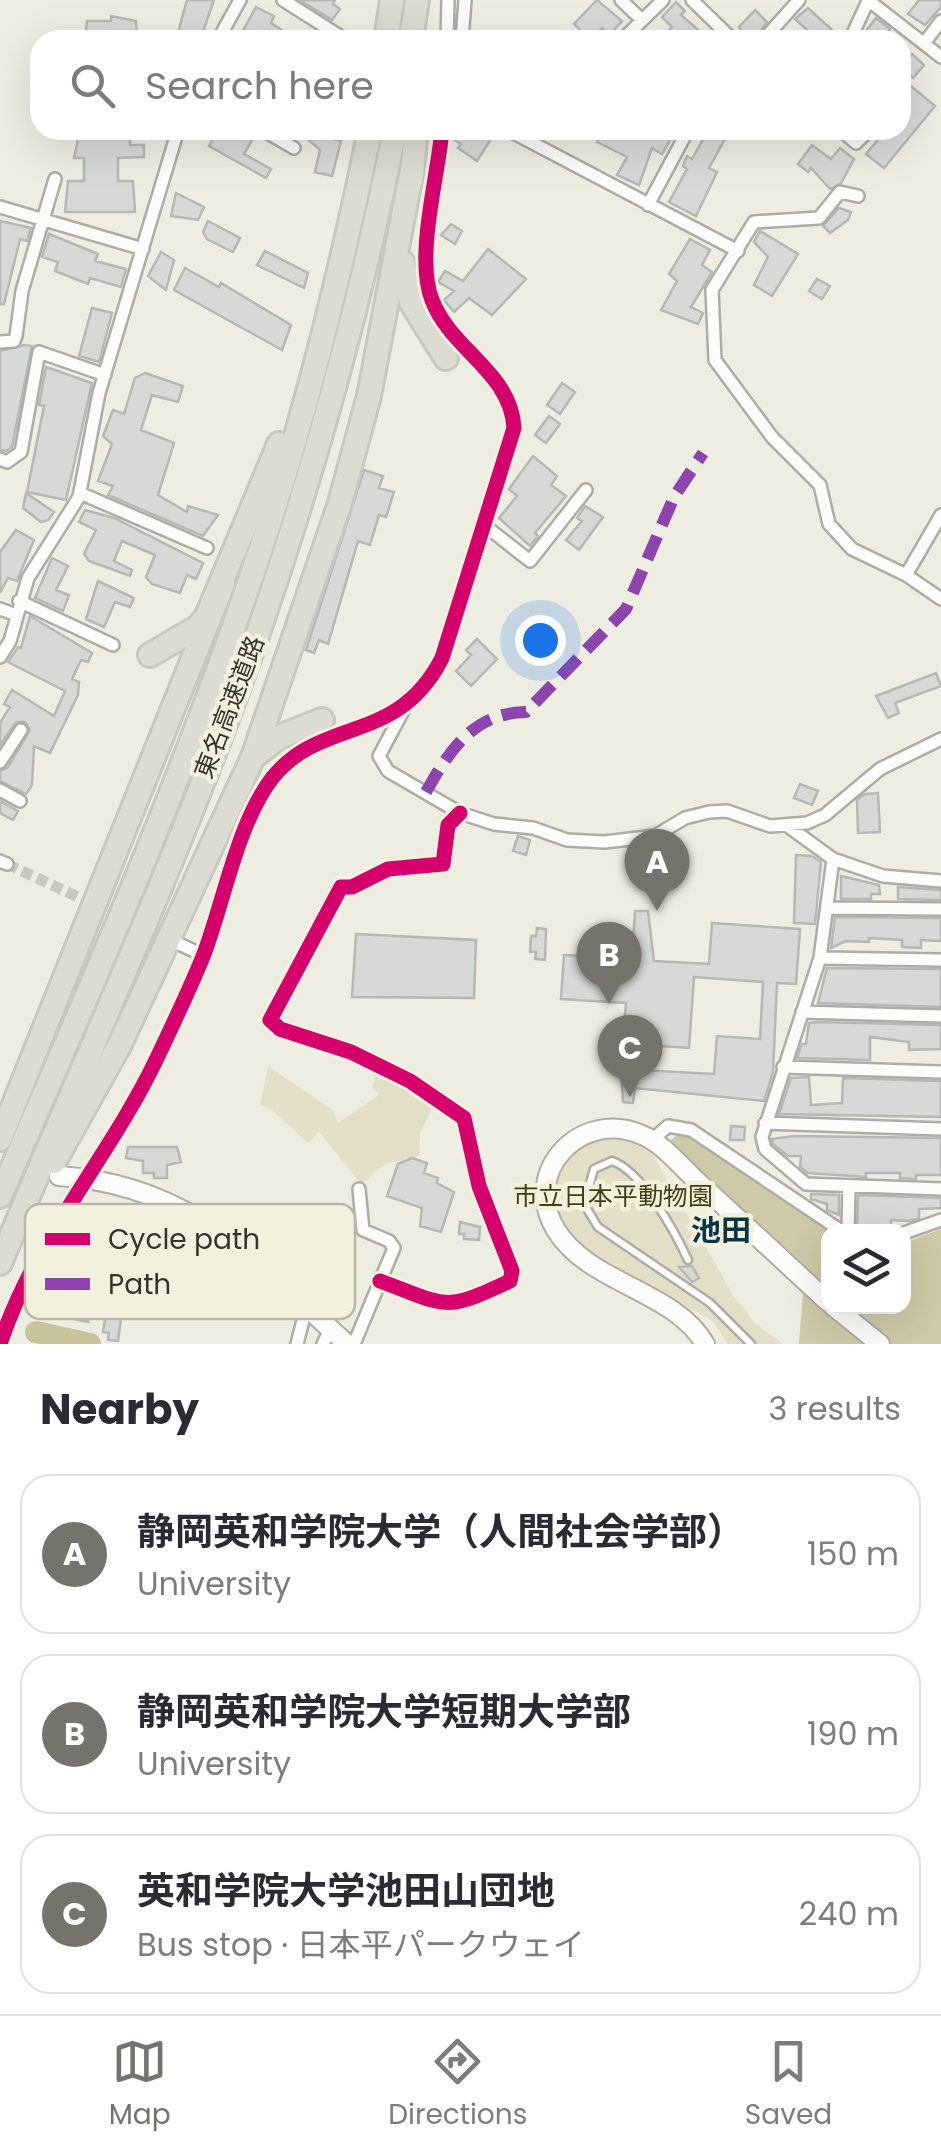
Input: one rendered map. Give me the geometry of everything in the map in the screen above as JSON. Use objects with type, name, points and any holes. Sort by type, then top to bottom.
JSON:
[{"type":"highway","points":[[388,30],[392,0]]},
{"type":"highway","points":[[412,30],[417,0]]},
{"type":"highway","points":[[428,30],[432,0]]},
{"type":"highway","name":"東名高速道路","points":[[0,1196],[110,943],[234,629],[310,388],[368,140]]},
{"type":"highway","name":"東名高速道路","points":[[0,1262],[140,934],[257,636],[334,394],[393,140]]},
{"type":"highway","points":[[415,140],[402,254],[405,284],[420,320],[446,358]]},
{"type":"highway","points":[[26,1204],[80,1122],[119,1046],[252,757],[340,503],[370,396],[412,169]]},
{"type":"highway","points":[[0,1138],[292,411],[339,274]]},
{"type":"highway","points":[[150,655],[198,627],[223,584]]},
{"type":"highway","points":[[252,757],[279,736],[322,720]]},
{"type":"highway","points":[[21,1212],[25,1206]]},
{"type":"street","points":[[224,30],[240,0]]},
{"type":"street","points":[[283,0],[330,30]]},
{"type":"street","points":[[447,30],[448,0]]},
{"type":"street","points":[[463,30],[465,0]]},
{"type":"street","points":[[621,0],[642,20]]},
{"type":"street","points":[[632,30],[663,0]]},
{"type":"street","points":[[692,0],[723,30]]},
{"type":"street","points":[[771,30],[798,0]]},
{"type":"street","points":[[854,30],[868,0],[909,30]]},
{"type":"street","points":[[925,42],[941,21]]},
{"type":"street","points":[[911,32],[941,57]]},
{"type":"street","points":[[0,657],[10,641],[20,601],[80,493],[87,440],[175,140]]},
{"type":"street","points":[[280,140],[294,148]]},
{"type":"street","points":[[441,140],[428,286],[439,317],[502,386],[513,416],[511,443],[442,658],[425,688],[404,708],[380,756],[382,766],[460,814],[494,824],[533,828],[568,840],[640,840],[709,812],[727,811],[789,827],[833,859],[882,876],[941,881]]},
{"type":"street","points":[[525,140],[738,251]]},
{"type":"street","points":[[532,144],[535,140]]},
{"type":"street","points":[[648,205],[683,140]]},
{"type":"street","points":[[0,342],[14,341],[16,336],[22,291],[55,179]]},
{"type":"street","points":[[858,196],[840,192],[819,218],[754,222],[712,290],[715,360],[772,438],[820,485],[829,524],[866,559],[906,575],[941,599]]},
{"type":"street","points":[[0,207],[144,249]]},
{"type":"street","points":[[0,459],[7,462],[21,452],[39,352],[105,375]]},
{"type":"street","points":[[484,525],[530,561],[586,490]]},
{"type":"street","points":[[80,493],[208,548]]},
{"type":"street","points":[[906,575],[941,516]]},
{"type":"street","points":[[20,601],[113,645]]},
{"type":"street","points":[[0,608],[16,615]]},
{"type":"street","points":[[70,1204],[155,1063],[204,956],[256,808],[271,780],[315,746],[404,708]]},
{"type":"street","points":[[0,762],[20,730]]},
{"type":"street","points":[[789,827],[826,815],[880,769],[941,739]]},
{"type":"street","points":[[0,790],[20,801]]},
{"type":"street","points":[[380,1281],[446,1305],[460,1304],[510,1281],[512,1271],[479,1186],[471,1134],[464,1118],[410,1081],[351,1052],[280,1029],[270,1020],[341,887],[352,887],[388,869],[443,864],[448,824],[460,814]]},
{"type":"street","points":[[833,859],[820,958],[764,1123],[764,1149],[806,1184],[941,1189]]},
{"type":"street","points":[[828,908],[941,908]]},
{"type":"street","points":[[179,944],[204,956]]},
{"type":"street","points":[[820,958],[941,960]]},
{"type":"street","points":[[802,1012],[941,1016]]},
{"type":"street","points":[[784,1068],[941,1072]]},
{"type":"street","points":[[764,1123],[941,1129]]},
{"type":"street","points":[[705,1344],[681,1319],[576,1252],[556,1230],[546,1202],[553,1162],[580,1135],[612,1126],[652,1140],[821,1295]]},
{"type":"street","points":[[652,1140],[668,1126],[691,1130],[833,1224]]},
{"type":"street","points":[[59,1176],[149,1192],[173,1204]]},
{"type":"street","points":[[846,1224],[849,1186]]},
{"type":"street","points":[[326,1336],[351,1344],[394,1248],[390,1240],[363,1230],[359,1188]]},
{"type":"street","points":[[911,1231],[941,1220]]},
{"type":"street","points":[[0,1344],[25,1285]]},
{"type":"street","points":[[843,1314],[880,1344]]},
{"type":"street","points":[[297,1344],[303,1319]]},
{"type":"lane","points":[[688,1260],[678,1232],[634,1173],[612,1161],[594,1169],[584,1204],[598,1227],[710,1303],[751,1344]]},
{"type":"green space","points":[[268,1066],[333,1110],[338,1123],[379,1095],[372,1087],[378,1071],[408,1083],[434,1104],[420,1134],[419,1156],[385,1164],[361,1184],[319,1132],[308,1143],[272,1110],[260,1105]]},
{"type":"green space","name":"市立日本平動物園","points":[[590,1139],[631,1140],[653,1155],[733,1295],[755,1323],[783,1344],[727,1344],[714,1322],[579,1245],[558,1218],[553,1195],[561,1160]]},
{"type":"shaded area","points":[[680,1133],[692,1135],[822,1224],[821,1314],[911,1314],[911,1240],[941,1229],[941,1344],[799,1344],[805,1266],[677,1151],[671,1140]]},
{"type":"building","points":[[187,0],[214,0],[204,30],[179,30]]},
{"type":"building","points":[[300,0],[335,0],[333,4],[340,9],[332,20]]},
{"type":"building","points":[[597,0],[622,21],[614,30],[580,30],[574,24]]},
{"type":"building","points":[[919,0],[941,0],[941,7],[925,25],[908,14]]},
{"type":"building","points":[[676,2],[685,11],[681,15],[698,30],[669,30],[672,27],[662,17]]},
{"type":"building","points":[[256,7],[274,16],[271,23],[282,30],[243,30]]},
{"type":"building","points":[[808,8],[832,30],[805,30],[795,19]]},
{"type":"building","points":[[755,10],[767,22],[761,30],[739,27]]},
{"type":"building","points":[[111,16],[136,21],[136,30],[86,30],[87,21],[111,21]]},
{"type":"building","points":[[876,18],[890,29],[889,30],[867,30]]},
{"type":"building","points":[[911,55],[924,65],[913,78],[911,76]]},
{"type":"building","points":[[911,86],[935,106],[911,135]]},
{"type":"building","points":[[78,140],[130,140],[130,145],[144,145],[144,157],[118,158],[118,181],[133,181],[135,212],[65,212],[68,181],[84,181],[84,158],[74,158]]},
{"type":"building","points":[[212,140],[252,140],[244,154],[271,169],[266,178],[209,146]]},
{"type":"building","points":[[309,140],[341,141],[332,176],[315,172],[320,150]]},
{"type":"building","points":[[455,140],[490,140],[477,161],[458,148],[461,144]]},
{"type":"building","points":[[670,140],[662,154],[652,148],[639,185],[617,175],[627,157],[597,142]]},
{"type":"building","points":[[702,140],[724,140],[709,168],[717,172],[696,216],[669,202],[687,169],[683,166],[687,156],[692,159]]},
{"type":"building","points":[[878,140],[907,140],[884,168],[866,154]]},
{"type":"building","points":[[812,145],[831,159],[840,148],[854,159],[841,183],[830,189],[811,168],[808,172],[798,164]]},
{"type":"building","points":[[176,193],[204,207],[198,220],[171,216]]},
{"type":"building","points":[[839,208],[851,212],[848,220],[830,233],[823,226]]},
{"type":"building","points":[[0,221],[31,228],[27,241],[20,239],[4,304],[0,304]]},
{"type":"building","points":[[208,221],[240,238],[233,252],[207,239],[203,232]]},
{"type":"building","points":[[451,224],[462,231],[455,244],[441,235]]},
{"type":"building","points":[[760,231],[798,254],[772,296],[754,285],[768,257],[754,242]]},
{"type":"building","points":[[49,234],[98,254],[95,261],[126,269],[121,287],[90,278],[88,284],[55,271],[58,262],[42,257]]},
{"type":"building","points":[[690,239],[710,250],[702,265],[712,272],[691,307],[703,313],[698,324],[661,310],[677,281],[669,274]]},
{"type":"building","points":[[488,249],[526,279],[492,315],[469,298],[454,312],[444,300],[454,291],[438,282],[445,271],[463,281]]},
{"type":"building","points":[[265,251],[308,273],[304,288],[257,265]]},
{"type":"building","points":[[161,252],[174,260],[166,290],[148,276]]},
{"type":"building","points":[[185,268],[219,287],[221,283],[291,325],[282,350],[174,290]]},
{"type":"building","points":[[817,279],[830,286],[822,299],[809,291]]},
{"type":"building","points":[[92,308],[112,313],[99,362],[79,356]]},
{"type":"building","points":[[32,346],[12,447],[0,450],[0,351]]},
{"type":"building","points":[[46,367],[92,383],[66,500],[27,492],[44,406],[39,405]]},
{"type":"building","points":[[145,373],[183,386],[178,402],[152,395],[141,430],[174,443],[158,495],[187,512],[188,506],[218,515],[203,536],[108,495],[113,486],[98,481],[112,444],[103,436],[113,410],[124,414],[135,378]]},
{"type":"building","points":[[562,383],[575,392],[560,414],[547,405]]},
{"type":"building","points":[[549,416],[560,424],[546,443],[535,435]]},
{"type":"building","points":[[533,456],[557,476],[551,485],[566,496],[535,533],[538,536],[530,546],[499,518],[517,496],[509,489]]},
{"type":"building","points":[[364,470],[383,476],[379,488],[394,492],[386,517],[379,515],[370,545],[358,541],[328,644],[319,640],[314,653],[306,650]]},
{"type":"building","points":[[26,493],[54,512],[48,520],[41,522],[23,508]]},
{"type":"building","points":[[585,506],[603,517],[579,550],[566,540],[582,521],[577,518]]},
{"type":"building","points":[[85,510],[114,518],[203,563],[196,579],[187,575],[180,593],[152,584],[146,577],[155,555],[122,541],[114,561],[132,570],[130,576],[89,561],[84,554],[96,530],[79,522]]},
{"type":"building","points":[[16,530],[34,540],[17,581],[8,578],[0,593],[0,552]]},
{"type":"building","points":[[52,558],[68,566],[56,590],[69,595],[63,611],[35,598]]},
{"type":"building","points":[[98,581],[134,598],[130,607],[115,602],[104,627],[86,619]]},
{"type":"building","points":[[30,616],[92,653],[88,662],[81,660],[72,679],[79,682],[78,695],[50,753],[34,746],[32,785],[26,794],[0,781],[0,771],[8,767],[30,730],[25,722],[16,722],[0,745],[0,723],[10,707],[4,704],[12,690],[54,716],[65,691],[8,662],[21,648]]},
{"type":"building","points":[[477,639],[497,659],[471,686],[456,671],[471,655],[466,650]]},
{"type":"building","points":[[936,673],[941,686],[895,703],[899,713],[888,718],[876,696]]},
{"type":"building","points":[[800,784],[818,791],[812,805],[794,798]]},
{"type":"building","points":[[878,793],[880,832],[858,833],[857,800],[865,794]]},
{"type":"building","points":[[0,801],[18,811],[13,820],[0,813]]},
{"type":"building","points":[[518,836],[530,840],[526,855],[513,851]]},
{"type":"building","points":[[796,855],[812,856],[821,862],[815,924],[794,923]]},
{"type":"building","points":[[841,876],[879,885],[880,894],[871,894],[871,899],[841,899]]},
{"type":"building","points":[[898,887],[941,890],[941,900],[898,899]]},
{"type":"building","points":[[635,911],[648,911],[654,961],[709,964],[712,923],[800,929],[796,984],[777,983],[773,1072],[764,1101],[635,1088],[633,1103],[623,1102],[621,1069],[714,1074],[717,1036],[760,1039],[763,982],[694,977],[689,1048],[615,1043],[617,1025],[624,1026],[626,1003],[561,999],[564,955],[632,959]]},
{"type":"building","points":[[835,917],[941,918],[941,941],[921,940],[921,948],[902,947],[902,940],[869,938],[869,942],[846,941],[831,948]]},
{"type":"building","points":[[537,928],[546,929],[545,960],[535,959],[536,952],[530,952],[531,936],[536,936]]},
{"type":"building","points":[[356,934],[476,940],[474,998],[352,997]]},
{"type":"building","points":[[827,968],[941,969],[941,1007],[818,1003]]},
{"type":"building","points":[[809,1023],[941,1025],[941,1049],[909,1050],[909,1042],[870,1037],[870,1060],[797,1058],[802,1044],[806,1044]]},
{"type":"building","points":[[809,1077],[811,1105],[842,1103],[843,1078],[941,1081],[941,1117],[779,1114],[791,1078]]},
{"type":"building","points":[[731,1126],[745,1127],[744,1140],[730,1140]]},
{"type":"building","points":[[941,1138],[941,1175],[916,1175],[916,1179],[900,1178],[900,1173],[866,1173],[866,1177],[808,1173],[800,1167],[801,1156],[788,1156],[773,1144],[772,1139]]},
{"type":"building","points":[[128,1147],[177,1147],[181,1162],[167,1165],[167,1178],[154,1178],[154,1173],[143,1173],[143,1161],[126,1158]]},
{"type":"building","points":[[412,1158],[427,1163],[424,1173],[438,1178],[437,1183],[454,1192],[441,1232],[420,1226],[422,1208],[387,1196],[398,1164]]},
{"type":"building","points":[[811,1194],[839,1195],[839,1215],[827,1210],[827,1204],[811,1199]]},
{"type":"building","points":[[858,1195],[941,1198],[941,1208],[919,1209],[919,1218],[910,1221],[857,1224]]},
{"type":"building","points":[[460,1222],[480,1227],[479,1240],[464,1239],[464,1234],[459,1234]]},
{"type":"building","points":[[692,1266],[699,1278],[692,1282],[679,1267]]},
{"type":"building","points":[[105,1319],[121,1319],[118,1341],[108,1340],[109,1333],[103,1332]]},
{"type":"waterway","points":[[36,1332],[90,1344]]},
{"type":"tunnel","points":[[7,864],[121,917]]},
{"type":"marked path","points":[[426,792],[466,736],[492,719],[526,712],[626,609],[674,497],[703,453]]},
{"type":"cycle path","points":[[71,1204],[157,1058],[204,954],[250,816],[273,777],[314,745],[404,705],[424,686],[442,658],[514,428],[503,391],[441,318],[427,282],[429,216],[440,140]]},
{"type":"cycle path","points":[[380,1281],[445,1302],[471,1298],[510,1281],[512,1271],[479,1186],[464,1118],[410,1081],[351,1052],[280,1029],[270,1020],[341,887],[352,887],[388,869],[443,864],[448,825],[460,813]]},
{"type":"cycle path","points":[[0,1344],[25,1285]]},
{"type":"place","name":"静岡英和学院大学（人間社会学部）","points":[[657,911]]},
{"type":"place","name":"静岡英和学院大学短期大学部","points":[[609,1004]]},
{"type":"place","name":"英和学院大学池田山団地","points":[[630,1097]]},
{"type":"district","name":"池田","points":[[721,1231]]}]
